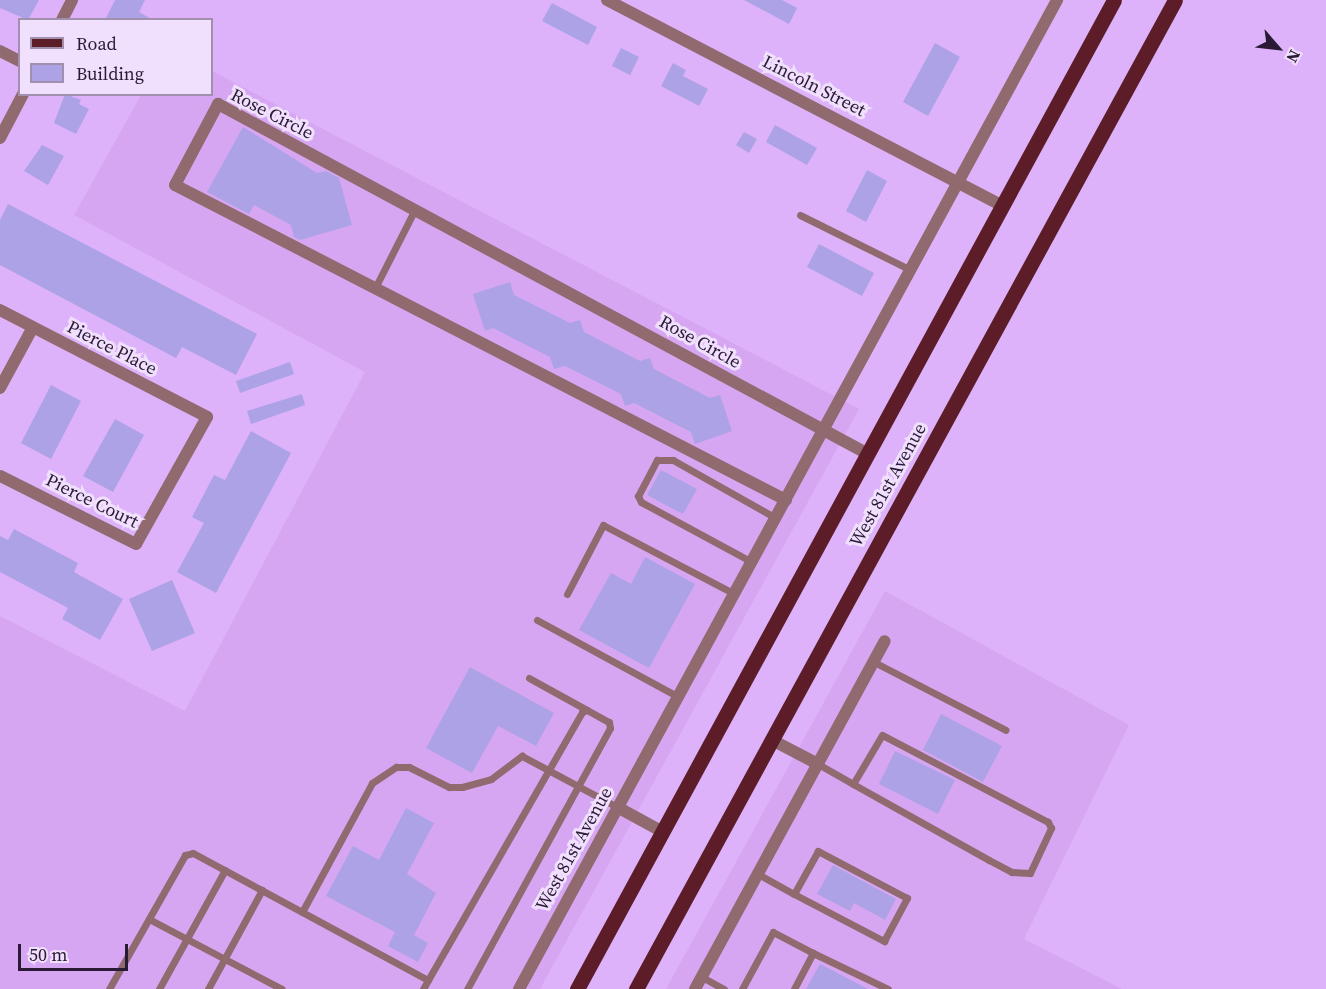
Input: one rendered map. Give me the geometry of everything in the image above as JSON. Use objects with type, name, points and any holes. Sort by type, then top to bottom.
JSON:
[{"type":"main road","name":"West 81st Avenue","points":[[577,989],[1114,0]]},
{"type":"main road","name":"West 81st Avenue","points":[[636,989],[1175,0]]},
{"type":"street","points":[[63,18],[72,0]]},
{"type":"street","name":"Lincoln Street","points":[[607,0],[1003,206]]},
{"type":"street","name":"West 81st Avenue","points":[[519,989],[1057,0]]},
{"type":"street","points":[[0,51],[18,60]]},
{"type":"street","points":[[0,138],[22,96]]},
{"type":"street","name":"Rose Circle","points":[[786,500],[175,185],[218,104],[868,454]]},
{"type":"street","name":"Pierce Place","points":[[0,310],[207,417]]},
{"type":"street","points":[[0,388],[33,327]]},
{"type":"street","name":"Pierce Court","points":[[0,476],[136,544],[207,417]]},
{"type":"street","points":[[695,989],[885,641]]},
{"type":"street","points":[[772,740],[818,764]]},
{"type":"street","points":[[619,808],[663,832]]},
{"type":"lane","points":[[375,288],[414,211]]},
{"type":"lane","points":[[800,215],[911,270]]},
{"type":"lane","points":[[752,562],[641,502],[638,495],[657,460],[674,460],[776,518]]},
{"type":"lane","points":[[567,594],[603,525],[735,594]]},
{"type":"lane","points":[[537,620],[679,697]]},
{"type":"lane","points":[[874,662],[1006,730]]},
{"type":"lane","points":[[467,989],[610,728],[609,722],[529,678]]},
{"type":"lane","points":[[423,989],[582,712],[587,710]]},
{"type":"lane","points":[[818,764],[853,784],[1020,874],[1030,873],[1052,828],[1048,822],[882,735],[853,784]]},
{"type":"lane","points":[[302,912],[372,783],[382,774],[409,767],[449,787],[462,787],[491,779],[522,756],[619,808]]},
{"type":"lane","points":[[758,874],[794,894],[884,941],[907,898],[818,851],[794,894]]},
{"type":"lane","points":[[109,989],[185,855],[193,853],[428,980]]},
{"type":"lane","points":[[159,989],[225,870]]},
{"type":"lane","points":[[208,989],[262,890]]},
{"type":"lane","points":[[149,919],[282,989]]},
{"type":"lane","points":[[742,989],[773,932],[888,989]]},
{"type":"lane","points":[[794,989],[813,953]]},
{"type":"lane","points":[[702,977],[724,989]]},
{"type":"shaded area","points":[[213,72],[859,409],[540,989],[0,989],[0,616],[185,711],[365,372],[74,215],[140,96],[213,96]]},
{"type":"shaded area","points":[[885,591],[1129,725],[1024,939],[1122,989],[666,989]]},
{"type":"building","points":[[0,0],[39,0],[29,18],[23,18],[0,8]]},
{"type":"building","points":[[115,0],[145,0],[139,12],[150,18],[106,18]]},
{"type":"building","points":[[744,0],[782,0],[797,8],[789,24]]},
{"type":"building","points":[[552,3],[597,27],[588,45],[542,21]]},
{"type":"building","points":[[935,43],[960,57],[928,116],[903,102]]},
{"type":"building","points":[[621,48],[639,57],[630,75],[612,66]]},
{"type":"building","points":[[673,63],[686,70],[683,76],[708,89],[699,106],[661,86]]},
{"type":"building","points":[[64,96],[81,100],[79,104],[89,109],[76,134],[54,123]]},
{"type":"building","points":[[775,125],[817,148],[807,165],[766,142]]},
{"type":"building","points":[[243,127],[317,173],[326,171],[339,178],[352,225],[300,240],[294,237],[291,225],[254,205],[249,214],[207,192]]},
{"type":"building","points":[[744,132],[757,139],[749,153],[736,145]]},
{"type":"building","points":[[42,145],[64,156],[48,185],[24,171]]},
{"type":"building","points":[[867,170],[887,181],[866,222],[846,211]]},
{"type":"building","points":[[8,204],[257,334],[236,375],[182,347],[176,358],[0,265],[0,220]]},
{"type":"building","points":[[819,244],[874,273],[862,296],[807,267]]},
{"type":"building","points":[[510,282],[514,295],[570,323],[580,320],[584,332],[640,361],[650,358],[654,369],[710,398],[720,395],[732,431],[695,444],[691,432],[634,403],[625,406],[621,394],[565,366],[554,369],[550,357],[493,328],[485,331],[473,294]]},
{"type":"building","points":[[290,362],[294,374],[240,393],[236,381]]},
{"type":"building","points":[[51,385],[81,401],[51,459],[21,443]]},
{"type":"building","points":[[302,394],[305,405],[251,424],[247,411]]},
{"type":"building","points":[[115,419],[144,435],[113,492],[83,476]]},
{"type":"building","points":[[251,431],[291,453],[216,593],[177,572],[204,523],[192,517],[214,475],[225,480]]},
{"type":"building","points":[[661,470],[697,489],[683,514],[647,495]]},
{"type":"building","points":[[14,529],[78,563],[74,572],[123,599],[100,640],[62,619],[68,608],[0,572],[0,536],[8,540]]},
{"type":"building","points":[[645,557],[695,584],[649,668],[579,630],[611,573],[631,584]]},
{"type":"building","points":[[172,580],[195,633],[152,651],[129,599]]},
{"type":"building","points":[[470,667],[554,713],[536,746],[498,726],[472,773],[426,748]]},
{"type":"building","points":[[941,714],[1002,746],[983,782],[923,750]]},
{"type":"building","points":[[895,751],[955,780],[938,814],[879,784]]},
{"type":"building","points":[[406,808],[434,823],[407,874],[436,893],[414,935],[428,943],[418,962],[388,946],[395,932],[326,896],[353,846],[379,860]]},
{"type":"building","points":[[833,865],[896,899],[885,920],[854,903],[850,911],[817,894]]},
{"type":"building","points":[[820,964],[868,989],[806,989]]}]
